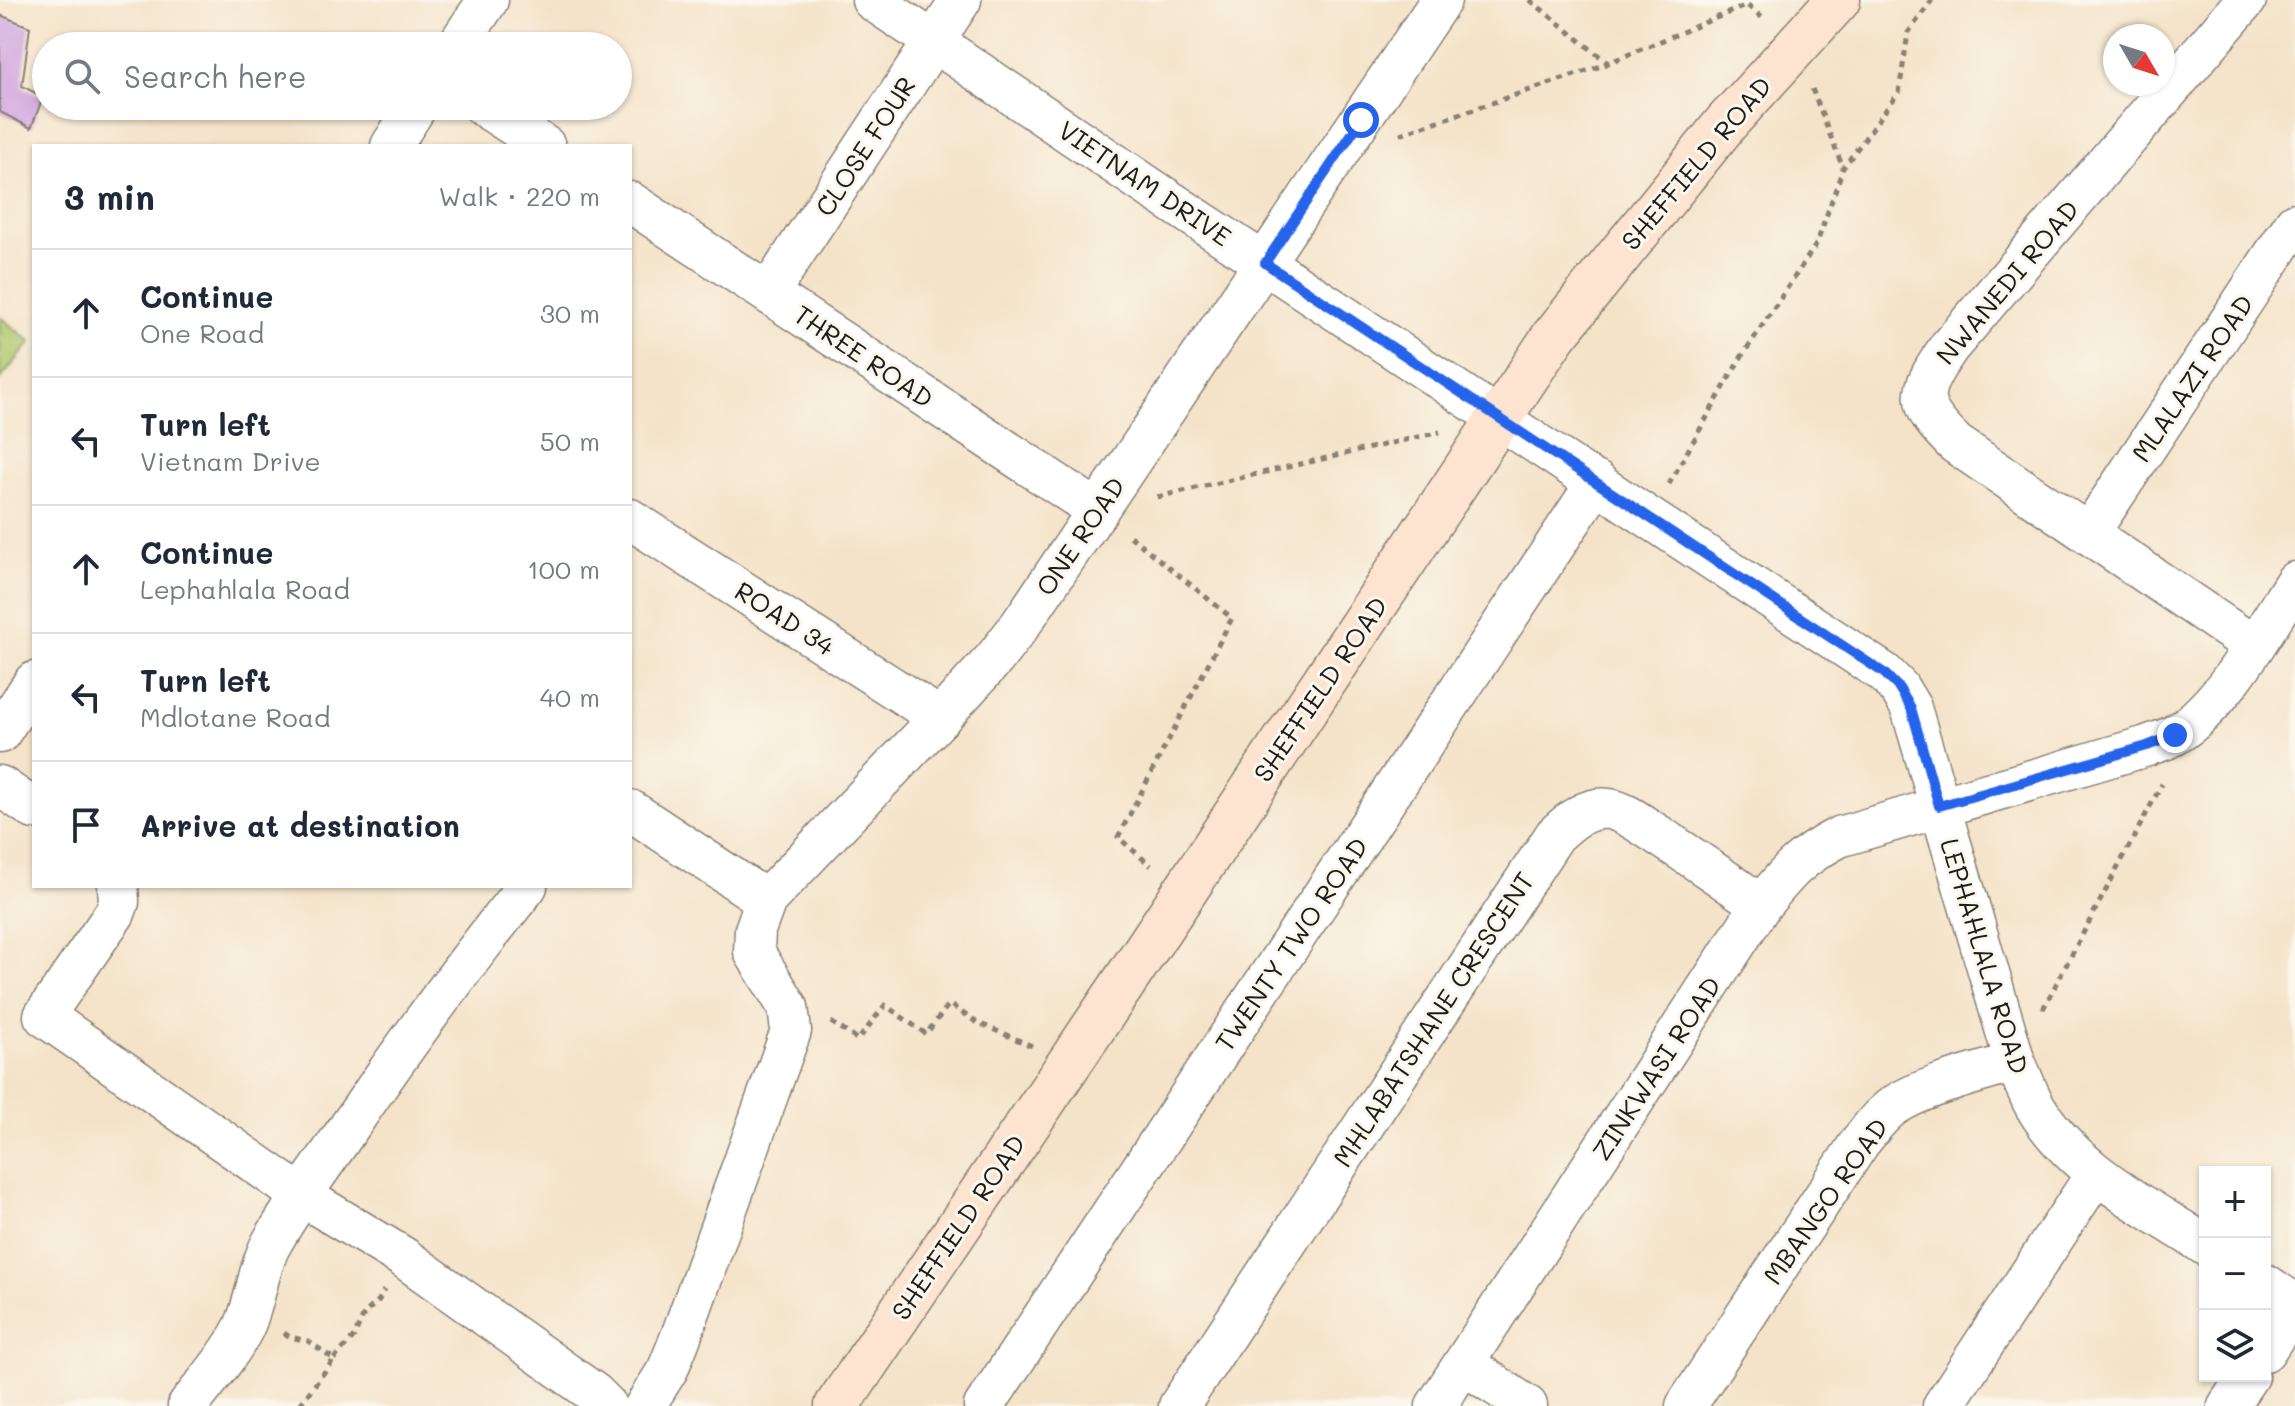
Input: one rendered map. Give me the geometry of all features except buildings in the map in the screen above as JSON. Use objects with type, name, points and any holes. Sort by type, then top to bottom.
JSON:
[{"type":"street","points":[[466,32],[488,0]]},
{"type":"street","name":"VIETNAM DRIVE","points":[[872,0],[1500,418]]},
{"type":"street","name":"CLOSE FOUR","points":[[769,292],[961,0]]},
{"type":"street","name":"SHEFFIELD ROAD","points":[[837,1406],[1554,336],[1726,123],[1838,0]]},
{"type":"street","name":"NWANEDI ROAD","points":[[2246,0],[1949,347],[1929,376],[1923,395],[1928,412],[1956,444],[2254,646]]},
{"type":"street","name":"ONE ROAD","points":[[766,900],[995,658],[1098,511],[1361,120],[1431,3]]},
{"type":"street","points":[[392,144],[408,120]]},
{"type":"street","points":[[505,120],[542,144]]},
{"type":"street","name":"THREE ROAD","points":[[632,203],[1098,511]]},
{"type":"street","name":"MLALAZI ROAD","points":[[2089,533],[2295,223]]},
{"type":"street","name":"LEPHAHLALA ROAD","points":[[1500,418],[1858,654],[1899,688],[1911,708],[2015,1062],[2036,1107],[2059,1138],[2096,1174],[2199,1241]]},
{"type":"street","name":"TWENTY TWO ROAD","points":[[984,1406],[1597,482]]},
{"type":"street","name":"ROAD 34","points":[[632,520],[940,718]]},
{"type":"street","name":"ZINKWASI ROAD","points":[[1436,1406],[1761,905],[1793,867],[1814,850],[1839,837],[2175,735],[2196,720],[2217,697],[2295,582]]},
{"type":"street","points":[[0,733],[32,685]]},
{"type":"street","points":[[0,786],[32,808]]},
{"type":"street","name":"MHLABATSHANE CRESCENT","points":[[1179,1406],[1555,835],[1573,818],[1608,809],[1626,815],[1761,905]]},
{"type":"street","points":[[632,811],[766,900],[755,930],[754,952],[788,1007],[791,1031],[680,1339],[668,1369],[645,1406]]},
{"type":"street","points":[[118,888],[119,902],[115,913],[44,1016],[302,1196],[403,1257],[594,1393],[607,1406]]},
{"type":"street","points":[[188,1406],[235,1343],[250,1309],[255,1284],[269,1248],[302,1196],[429,1013],[525,888]]},
{"type":"street","name":"MBANGO ROAD","points":[[1686,1406],[1860,1142],[1892,1107],[1913,1095],[2015,1062]]},
{"type":"street","points":[[1943,1406],[2096,1174]]},
{"type":"street","points":[[2271,1288],[2295,1304],[2271,1342]]},
{"type":"street","points":[[1464,1364],[1527,1406]]},
{"type":"street","points":[[2228,1406],[2244,1382]]},
{"type":"path","points":[[1530,0],[1608,63]]},
{"type":"path","points":[[1650,517],[1740,359],[1817,243],[1843,168],[1899,92],[1908,33],[1932,0]]},
{"type":"path","points":[[1361,120],[1393,136],[1608,63],[1748,2],[1796,47],[1843,168]]},
{"type":"path","points":[[1098,511],[1500,418]]},
{"type":"path","points":[[1098,511],[1232,618],[1118,837],[1151,865],[1142,878]]},
{"type":"path","points":[[2015,1062],[2196,720]]},
{"type":"path","points":[[788,1007],[825,1018],[858,1040],[885,1005],[926,1034],[949,1004],[976,1022],[1024,1041],[1067,1067]]},
{"type":"path","points":[[299,1406],[354,1337],[364,1314],[379,1300],[403,1257]]},
{"type":"path","points":[[250,1309],[290,1337],[308,1341],[334,1359]]},
{"type":"green space","points":[[0,317],[31,342],[0,380]]},
{"type":"route","points":[[1361,120],[1265,263],[1884,673],[1899,688],[1911,708],[1939,806],[2147,746],[2175,735]]}]
